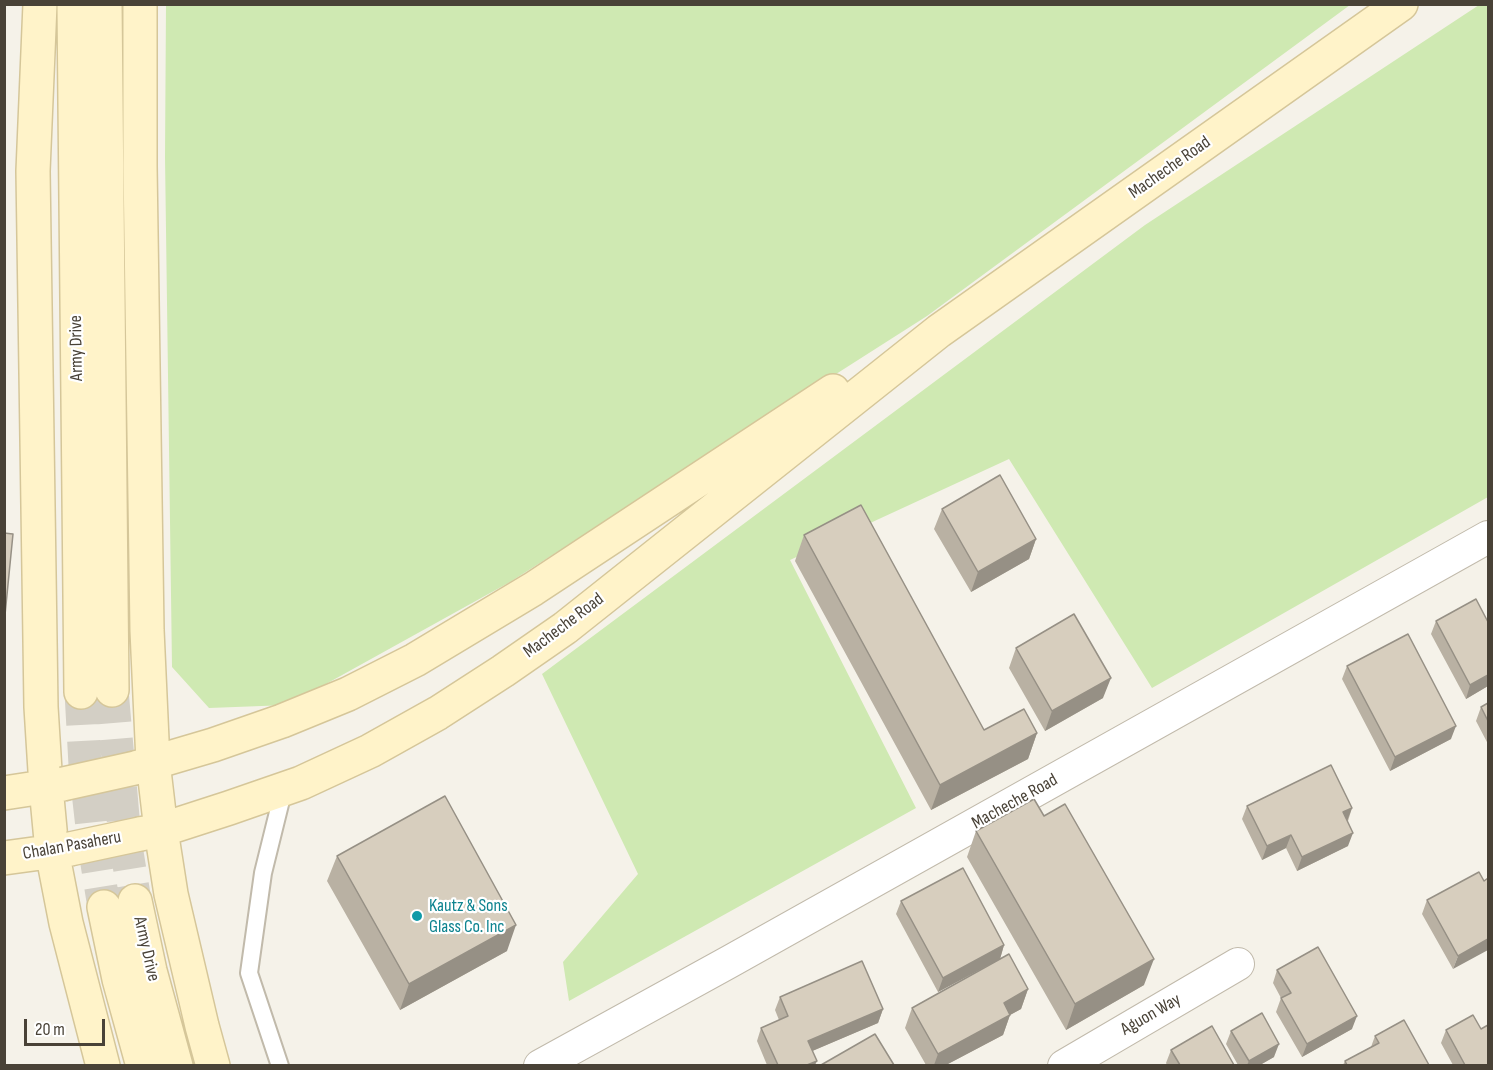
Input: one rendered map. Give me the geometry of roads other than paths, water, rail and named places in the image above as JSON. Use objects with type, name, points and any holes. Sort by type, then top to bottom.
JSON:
[{"type":"main road","points":[[40,4],[33,171],[41,695],[54,785],[71,944],[103,1065]]},
{"type":"main road","name":"Army Drive","points":[[74,4],[96,691],[105,4]]},
{"type":"main road","points":[[140,4],[140,166],[147,630],[144,765],[150,832],[171,894],[213,1065]]},
{"type":"main road","name":"Macheche Road","points":[[150,832],[301,783],[370,751],[438,713],[512,665],[565,628],[939,331],[1401,4]]},
{"type":"main road","name":"Macheche Road","points":[[144,765],[213,745],[282,721],[348,694],[415,660],[533,589],[821,398],[939,331]]},
{"type":"main road","points":[[4,793],[54,785],[144,765]]},
{"type":"main road","name":"Chalan Pasaheru","points":[[4,858],[61,850],[150,832]]},
{"type":"main road","name":"Army Drive","points":[[143,1065],[120,979],[120,904],[150,971],[176,1065]]},
{"type":"street","name":"Macheche Road","points":[[540,1065],[1488,537]]},
{"type":"street","name":"Aguon Way","points":[[1064,1065],[1238,964]]},
{"type":"lane","points":[[280,1065],[249,973],[264,873],[284,788]]},
{"type":"tunnel","points":[[112,690],[125,840],[135,901]]},
{"type":"tunnel","points":[[81,692],[85,765],[104,907]]},
{"type":"place","name":"Kautz & Sons Glass Co. Inc","points":[[417,916]]}]
